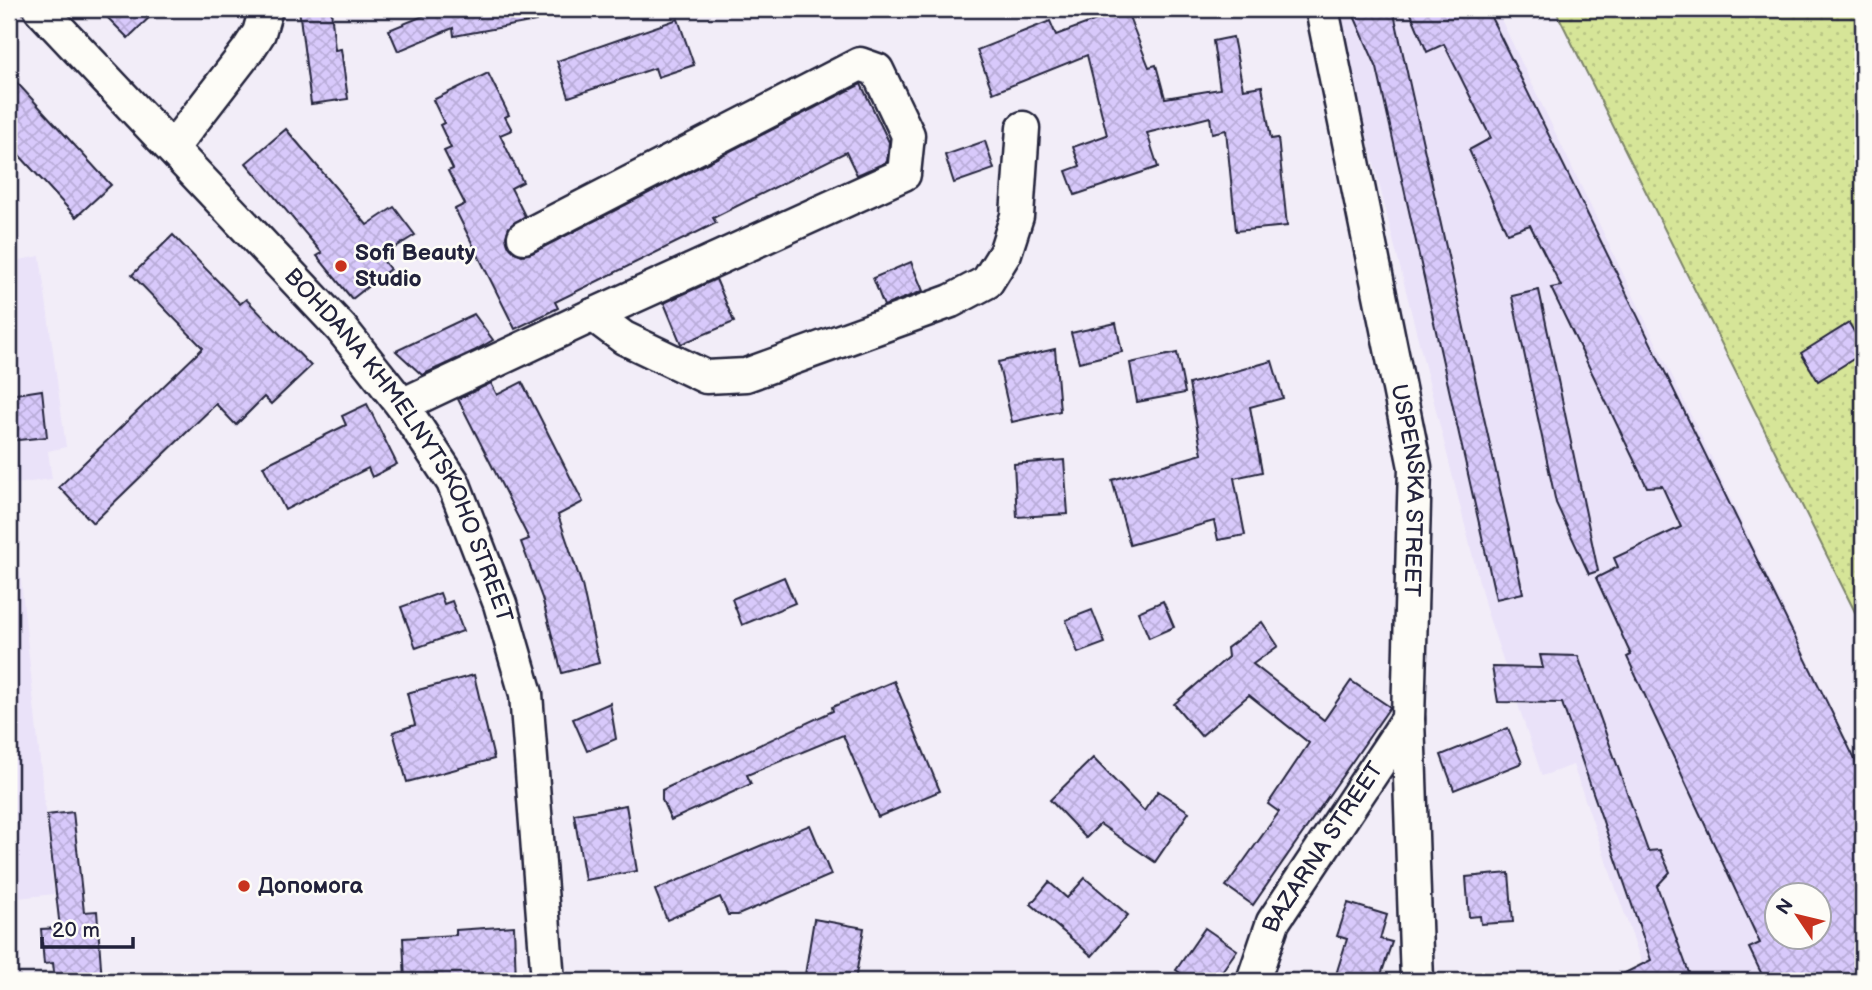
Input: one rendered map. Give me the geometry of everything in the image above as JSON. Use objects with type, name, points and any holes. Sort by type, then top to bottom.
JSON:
[{"type":"street","name":"BOHDANA KHMELNYTSKOHO STREET","points":[[40,9],[341,328],[402,405],[453,482],[500,604],[526,694],[548,981]]},
{"type":"street","points":[[173,147],[248,50],[259,33],[266,9]]},
{"type":"street","name":"USPENSKA STREET","points":[[1322,9],[1415,467],[1408,719],[1417,981]]},
{"type":"street","points":[[402,405],[904,174],[908,135],[877,70],[860,64],[524,237]]},
{"type":"street","points":[[593,315],[624,338],[706,377],[746,375],[951,301],[986,282],[1005,253],[1017,216],[1023,128]]},
{"type":"street","name":"BAZARNA STREET","points":[[1253,981],[1273,922],[1408,719]]},
{"type":"shaded area","points":[[1335,9],[1496,9],[1863,774],[1863,981],[1648,981],[1573,765],[1542,776],[1486,609]]},
{"type":"shaded area","points":[[40,256],[66,447],[48,451],[52,479],[9,485],[9,262]]},
{"type":"shaded area","points":[[20,571],[54,894],[9,899],[9,572]]},
{"type":"green space","points":[[1555,9],[1863,9],[1863,628]]},
{"type":"building","points":[[99,9],[158,9],[128,38]]},
{"type":"building","points":[[299,9],[331,9],[335,50],[341,49],[348,99],[311,104]]},
{"type":"building","points":[[440,9],[535,9],[536,21],[454,36],[453,28],[398,51],[389,30]]},
{"type":"building","points":[[1126,9],[1149,67],[1156,65],[1165,98],[1220,89],[1213,41],[1233,37],[1243,89],[1262,86],[1271,139],[1278,138],[1287,226],[1236,231],[1226,130],[1212,133],[1210,117],[1147,133],[1158,167],[1075,195],[1066,171],[1080,166],[1073,147],[1107,135],[1087,55],[993,93],[977,50],[1050,21],[1056,35]]},
{"type":"building","points":[[1351,9],[1393,9],[1523,593],[1496,599],[1377,68]]},
{"type":"building","points":[[1409,9],[1487,9],[1863,776],[1863,981],[1765,981],[1749,948],[1760,943],[1627,657],[1631,655],[1596,578],[1618,567],[1614,558],[1681,527],[1662,486],[1647,487],[1551,288],[1561,286],[1530,225],[1507,233],[1469,150],[1491,138],[1444,44],[1427,52]]},
{"type":"building","points":[[678,19],[694,65],[658,77],[655,68],[569,97],[557,61]]},
{"type":"building","points":[[488,73],[509,115],[505,117],[512,130],[500,135],[523,182],[511,188],[525,216],[509,227],[506,237],[514,252],[522,255],[532,253],[861,84],[889,142],[887,162],[857,175],[846,152],[713,218],[716,223],[555,302],[558,308],[515,329],[455,209],[465,204],[448,171],[453,169],[444,151],[451,148],[440,125],[444,123],[433,100]]},
{"type":"building","points":[[9,74],[111,185],[76,217],[9,144]]},
{"type":"building","points":[[286,129],[367,225],[394,207],[415,235],[380,257],[390,269],[352,299],[317,256],[322,253],[246,163]]},
{"type":"building","points":[[985,141],[994,169],[954,183],[945,155]]},
{"type":"building","points":[[173,235],[240,304],[246,299],[311,366],[271,404],[264,397],[236,425],[216,404],[93,523],[59,487],[203,348],[132,275]]},
{"type":"building","points":[[911,262],[923,291],[884,306],[873,278]]},
{"type":"building","points":[[716,279],[734,322],[681,344],[664,303]]},
{"type":"building","points":[[1539,290],[1598,571],[1589,574],[1556,503],[1512,296]]},
{"type":"building","points":[[474,314],[493,340],[474,351],[422,375],[396,351]]},
{"type":"building","points":[[1116,323],[1122,352],[1079,362],[1071,333]]},
{"type":"building","points":[[1849,323],[1863,347],[1863,353],[1818,381],[1801,353]]},
{"type":"building","points":[[1055,349],[1060,411],[1012,422],[998,362]]},
{"type":"building","points":[[1177,353],[1185,393],[1137,402],[1130,363]]},
{"type":"building","points":[[1272,361],[1283,398],[1250,407],[1262,472],[1234,478],[1245,535],[1218,540],[1214,521],[1130,545],[1112,480],[1202,454],[1189,384]]},
{"type":"building","points":[[522,382],[583,502],[558,515],[582,585],[599,663],[562,673],[542,598],[521,542],[529,539],[458,399],[491,383],[497,395]]},
{"type":"building","points":[[42,390],[47,437],[9,441],[9,395]]},
{"type":"building","points":[[367,404],[397,464],[372,477],[368,468],[285,510],[263,466],[346,425],[342,416]]},
{"type":"building","points":[[1064,460],[1068,514],[1017,517],[1014,464]]},
{"type":"building","points":[[784,577],[795,603],[742,625],[732,599]]},
{"type":"building","points":[[440,593],[444,604],[452,601],[463,631],[416,648],[401,607]]},
{"type":"building","points":[[1163,601],[1174,627],[1149,638],[1138,612]]},
{"type":"building","points":[[1092,610],[1105,643],[1078,653],[1066,620]]},
{"type":"building","points":[[1262,622],[1278,646],[1253,664],[1324,720],[1351,681],[1390,707],[1253,905],[1226,886],[1279,812],[1268,804],[1309,743],[1249,695],[1201,736],[1174,704],[1228,657],[1227,648]]},
{"type":"building","points":[[1540,655],[1578,656],[1648,851],[1660,850],[1670,872],[1657,886],[1692,981],[1609,981],[1651,960],[1562,703],[1498,702],[1492,667],[1543,668]]},
{"type":"building","points":[[474,675],[494,759],[407,782],[393,732],[415,725],[407,693]]},
{"type":"building","points":[[894,681],[940,791],[878,817],[843,735],[747,775],[751,784],[671,820],[662,800],[662,790],[833,711],[832,707]]},
{"type":"building","points":[[610,703],[616,739],[587,751],[573,719]]},
{"type":"building","points":[[1508,728],[1522,763],[1454,790],[1441,755]]},
{"type":"building","points":[[1093,758],[1144,811],[1158,791],[1189,812],[1155,862],[1100,824],[1086,838],[1050,800]]},
{"type":"building","points":[[626,805],[637,871],[585,880],[574,814]]},
{"type":"building","points":[[73,812],[84,912],[97,911],[102,981],[55,981],[53,963],[44,964],[41,929],[60,928],[47,815]]},
{"type":"building","points":[[810,825],[831,875],[738,915],[728,915],[720,897],[667,920],[655,890]]},
{"type":"building","points":[[1509,873],[1513,922],[1481,924],[1480,916],[1469,917],[1466,877]]},
{"type":"building","points":[[1085,878],[1128,915],[1092,956],[1031,904],[1049,882],[1067,898]]},
{"type":"building","points":[[1348,903],[1387,915],[1380,939],[1392,942],[1379,981],[1334,981],[1347,939],[1337,936]]},
{"type":"building","points":[[814,919],[864,928],[855,981],[804,981]]},
{"type":"building","points":[[514,926],[516,981],[405,981],[403,938],[456,935],[456,930]]},
{"type":"building","points":[[1205,928],[1237,950],[1215,981],[1192,981],[1176,970]]},
{"type":"place","name":"Sofi Beauty Studio","points":[[341,266]]},
{"type":"place","name":"Допомога","points":[[244,886]]}]
